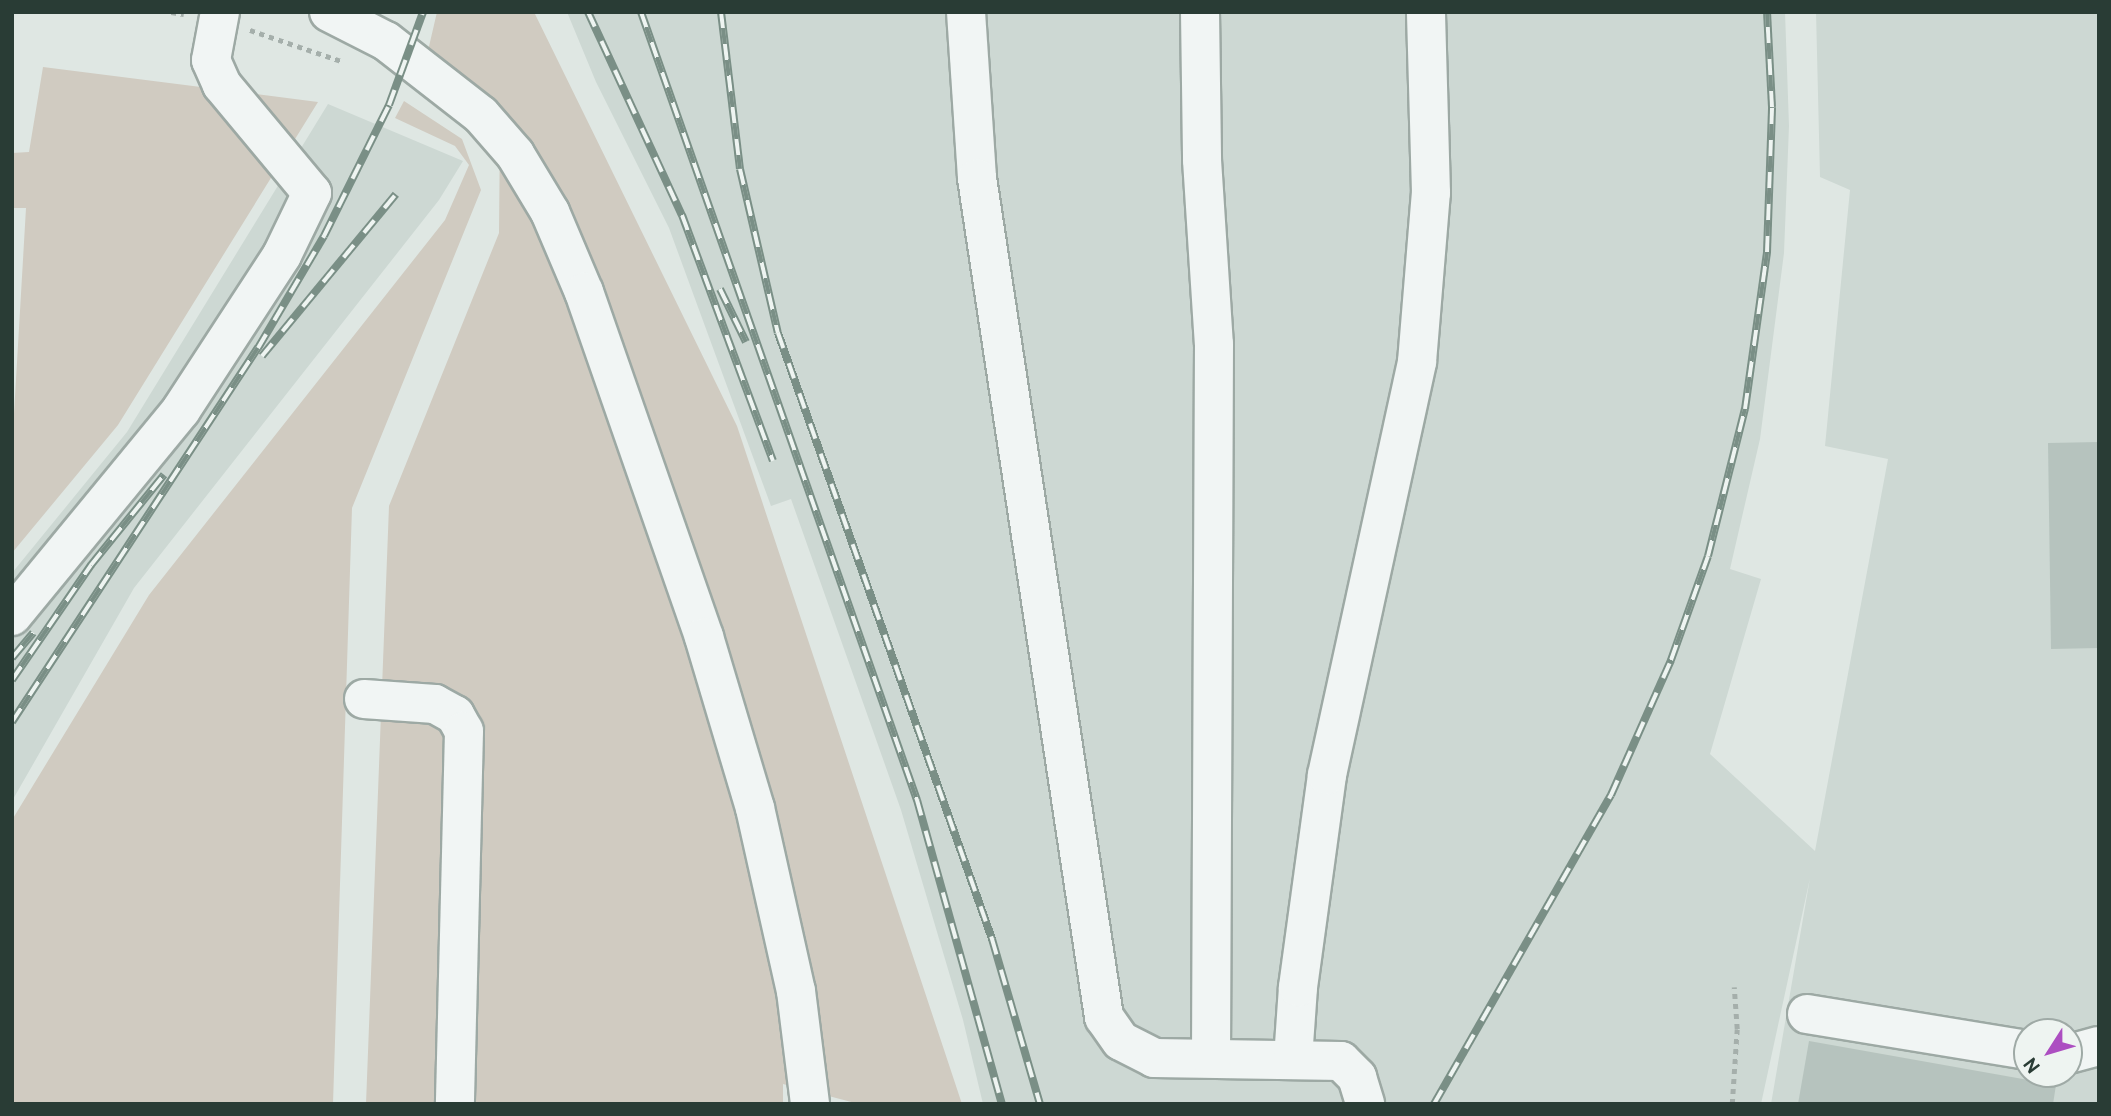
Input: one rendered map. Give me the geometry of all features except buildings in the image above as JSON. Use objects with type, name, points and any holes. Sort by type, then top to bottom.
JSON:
[{"type":"street","points":[[329,12],[386,41],[481,115],[515,154],[550,212],[584,292],[704,637],[755,807],[796,991],[810,1104]]},
{"type":"street","points":[[966,12],[977,178],[1100,1006],[1112,1030],[1133,1049],[1154,1058],[1341,1061],[1357,1077],[1365,1104]]},
{"type":"street","points":[[1200,12],[1200,125],[1214,344],[1211,1058]]},
{"type":"street","points":[[1293,1059],[1298,987],[1327,775],[1417,362],[1431,193],[1426,12]]},
{"type":"street","points":[[12,616],[181,410],[282,255],[312,193],[222,85],[211,60],[219,16]]},
{"type":"street","points":[[364,699],[435,704],[455,715],[464,731],[455,1104]]},
{"type":"street","points":[[1807,1014],[2013,1048]]},
{"type":"path","points":[[171,12],[219,16],[348,63]]},
{"type":"path","points":[[1732,1104],[1737,1029],[1734,986]]},
{"type":"shaded area","points":[[437,12],[534,12],[737,426],[962,1104],[859,1104],[783,1084],[783,1104],[366,1104],[389,506],[499,233],[500,123],[427,55]]},
{"type":"shaded area","points":[[567,12],[1785,12],[1789,126],[1784,253],[1760,439],[1730,569],[1761,579],[1710,754],[1815,851],[1888,459],[1825,446],[1850,190],[1820,177],[1816,12],[2099,12],[2099,1104],[1771,1104],[1810,878],[1761,1104],[983,1104],[963,1020],[901,810],[791,499],[771,506],[669,228],[596,82]]},
{"type":"shaded area","points":[[43,67],[318,102],[118,425],[12,553],[12,448],[26,208],[12,208],[12,153],[29,152]]},
{"type":"shaded area","points":[[404,101],[462,139],[481,190],[352,508],[333,1104],[12,1104],[12,820],[149,595],[445,220],[469,165],[455,146],[395,118]]},
{"type":"shaded area","points":[[328,104],[463,161],[439,200],[134,588],[12,801],[12,573],[127,432]]},
{"type":"railway","points":[[12,722],[258,348],[324,236],[389,105],[423,12]]},
{"type":"railway","points":[[588,12],[682,215],[773,461]]},
{"type":"railway","points":[[641,12],[917,800],[1002,1104]]},
{"type":"railway","points":[[721,12],[740,169],[778,333],[992,939],[1040,1104]]},
{"type":"railway","points":[[1434,1104],[1611,795],[1671,660],[1708,556],[1745,409],[1767,252],[1772,107],[1767,12]]},
{"type":"railway","points":[[262,356],[396,194]]},
{"type":"railway","points":[[720,289],[746,342]]},
{"type":"railway","points":[[12,680],[91,565],[164,475]]},
{"type":"railway","points":[[12,658],[33,633]]}]
